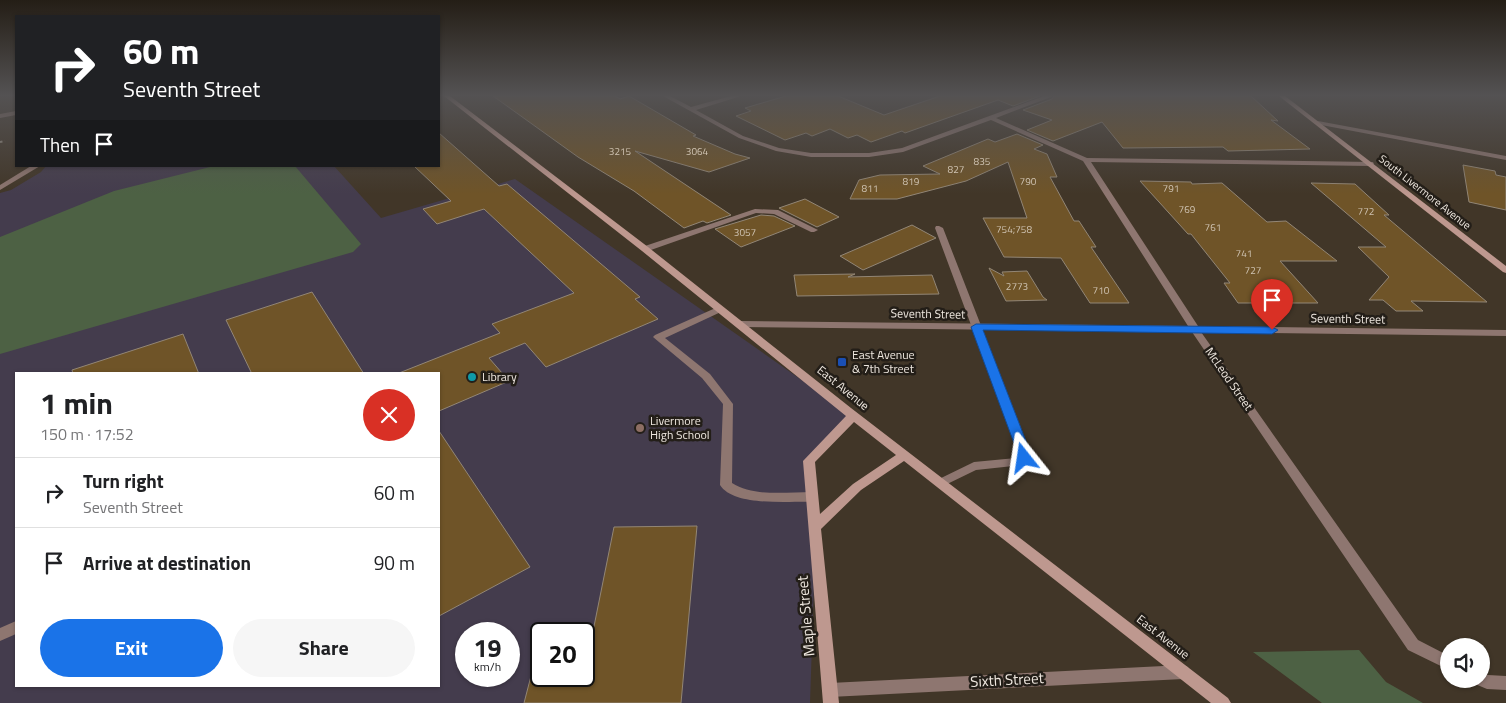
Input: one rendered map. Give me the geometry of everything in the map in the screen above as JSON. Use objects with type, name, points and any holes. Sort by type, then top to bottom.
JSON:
[{"type":"main road","name":"East Avenue","points":[[489,129],[645,249],[853,416],[1223,703]]},
{"type":"main road","name":"South Livermore Avenue","points":[[1325,129],[1506,270]]},
{"type":"main road","name":"Maple Street","points":[[831,696],[809,461],[853,416]]},
{"type":"main road","points":[[816,526],[857,486],[904,455]]},
{"type":"street","points":[[727,129],[740,136],[778,150],[811,156],[869,155],[902,150],[962,129]]},
{"type":"street","points":[[1016,129],[1086,160],[1370,164]]},
{"type":"street","points":[[1349,129],[1506,158]]},
{"type":"street","name":"McLeod Street","points":[[1086,160],[1194,330],[1413,645],[1440,658]]},
{"type":"street","points":[[0,188],[35,167]]},
{"type":"street","points":[[645,249],[755,211],[775,212],[814,230]]},
{"type":"street","points":[[939,228],[1025,454],[1024,458],[1019,462],[974,466],[940,483]]},
{"type":"street","points":[[720,309],[658,337],[706,376],[728,404],[726,485],[738,494],[752,496],[812,497]]},
{"type":"street","name":"Seventh Street","points":[[739,324],[1506,333]]},
{"type":"street","points":[[0,635],[15,628]]},
{"type":"street","name":"Sixth Street","points":[[831,696],[1183,672]]},
{"type":"street","points":[[1490,681],[1506,683]]},
{"type":"path","points":[[0,142],[5,141]]},
{"type":"shaded area","name":"Livermore High School","points":[[45,167],[335,167],[381,218],[515,179],[853,416],[809,461],[816,526],[810,703],[0,703],[0,193],[11,190],[41,172]]},
{"type":"green space","points":[[210,167],[296,167],[361,244],[353,252],[0,354],[0,237],[114,191]]},
{"type":"green space","points":[[1359,650],[1386,682],[1423,703],[1322,703],[1253,652]]},
{"type":"building","points":[[539,129],[685,129],[696,135],[693,136],[735,154],[750,158],[709,172],[635,151],[731,215],[707,223],[703,221],[684,228],[634,191],[578,157]]},
{"type":"building","points":[[762,129],[917,129],[905,133],[902,131],[871,142],[857,135],[848,138],[830,129],[812,136],[806,133],[785,140]]},
{"type":"building","points":[[1030,129],[1084,129],[1053,141],[1027,130]]},
{"type":"building","points":[[1107,129],[1283,129],[1310,149],[1228,151],[1223,147],[1123,148]]},
{"type":"building","points":[[440,134],[499,186],[507,184],[640,297],[635,299],[658,319],[546,367],[525,343],[489,358],[509,381],[440,411],[440,372],[402,372],[500,333],[492,324],[574,293],[484,209],[437,224],[423,209],[451,201],[415,167],[440,167]]},
{"type":"building","points":[[1017,134],[1043,145],[1034,149],[1047,154],[1057,177],[1050,177],[1074,221],[1079,221],[1096,247],[1091,247],[1129,303],[1090,303],[1061,258],[1004,257],[983,218],[1027,218],[1008,162],[966,181],[897,199],[850,199],[859,180],[880,175],[940,174],[923,166],[988,139],[995,142]]},
{"type":"building","points":[[1463,165],[1495,171],[1496,175],[1506,177],[1506,210],[1469,202]]},
{"type":"building","points":[[1140,181],[1191,182],[1192,184],[1222,183],[1267,222],[1286,221],[1337,261],[1280,261],[1318,303],[1238,303],[1224,283],[1230,283],[1191,234],[1188,234]]},
{"type":"building","points":[[1311,183],[1355,184],[1389,215],[1384,215],[1487,302],[1411,301],[1423,311],[1396,311],[1383,300],[1369,300],[1389,277],[1358,247],[1386,247]]},
{"type":"building","points":[[805,199],[839,217],[817,227],[779,208]]},
{"type":"building","points":[[761,215],[774,216],[795,226],[741,247],[715,229]]},
{"type":"building","points":[[912,225],[936,238],[863,270],[840,256]]},
{"type":"building","points":[[989,268],[1004,276],[1002,272],[1027,271],[1043,297],[1047,300],[1006,301]]},
{"type":"building","points":[[855,274],[848,277],[932,275],[939,294],[797,296],[794,275]]},
{"type":"building","points":[[312,292],[363,372],[251,372],[226,320]]},
{"type":"building","points":[[183,334],[198,372],[72,372],[72,370]]},
{"type":"building","points":[[440,432],[530,567],[440,615]]},
{"type":"building","points":[[697,526],[681,703],[524,703],[530,680],[530,687],[595,687],[595,622],[614,527]]},
{"type":"place","name":"East Avenue & 7th Street","points":[[842,362]]},
{"type":"place","name":"Library","points":[[472,377]]},
{"type":"place","name":"Livermore High School","points":[[640,428]]},
{"type":"route","points":[[1024,458],[1025,454],[976,327],[1272,330]]}]
